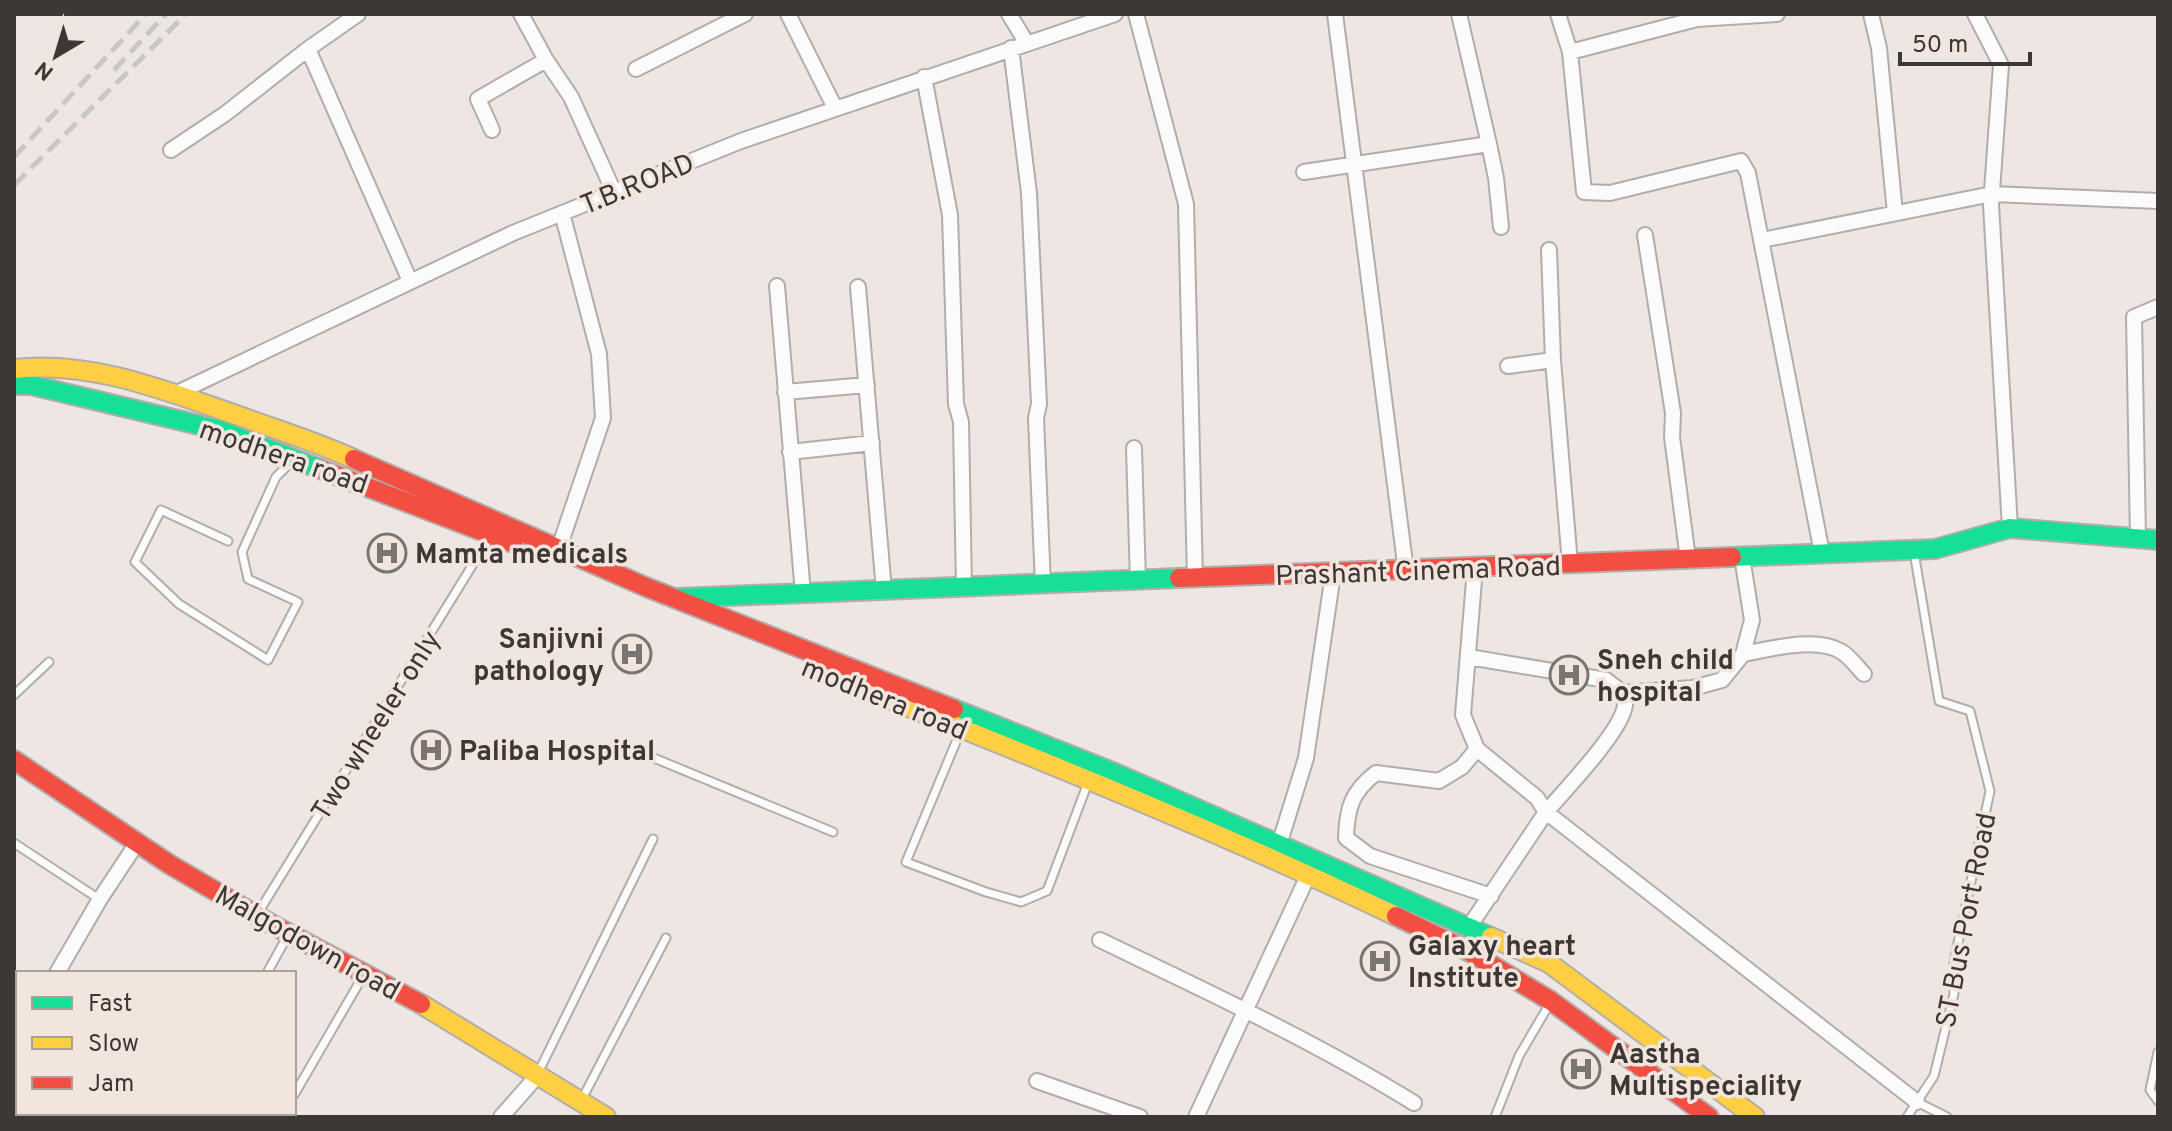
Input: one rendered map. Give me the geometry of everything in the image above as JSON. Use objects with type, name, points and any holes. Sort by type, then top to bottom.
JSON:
[{"type":"main road","points":[[14,369],[41,366],[82,369],[175,394],[332,449],[675,598],[1115,773],[1279,845],[1311,868],[1469,927],[1549,963],[1755,1117]]},
{"type":"main road","name":"modhera road","points":[[14,385],[31,385],[220,430],[297,457],[493,534],[639,599],[1311,868],[1470,952],[1551,1001],[1709,1117]]},
{"type":"main road","name":"Prashant Cinema Road","points":[[675,598],[1935,549],[2010,528],[2158,540]]},
{"type":"main road","name":"Malgodown road","points":[[14,760],[137,843],[256,915],[432,1010],[606,1117]]},
{"type":"street","points":[[171,150],[225,114],[358,14]]},
{"type":"street","points":[[521,14],[571,97],[614,192]]},
{"type":"street","points":[[636,69],[745,14]]},
{"type":"street","points":[[788,14],[835,108]]},
{"type":"street","points":[[1009,14],[1026,42]]},
{"type":"street","name":"T.B.ROAD","points":[[175,394],[410,281],[562,213],[741,141],[1115,14]]},
{"type":"street","points":[[1136,14],[1186,204],[1195,579]]},
{"type":"street","points":[[1335,14],[1406,571]]},
{"type":"street","points":[[1459,14],[1489,144],[1501,227]]},
{"type":"street","points":[[1558,14],[1570,52],[1584,192],[1610,193],[1741,161],[1748,173],[1822,553]]},
{"type":"street","points":[[1570,52],[1688,17],[1777,14]]},
{"type":"street","points":[[1871,14],[1879,48],[1895,213]]},
{"type":"street","points":[[1975,14],[2001,65],[1992,194],[2010,528]]},
{"type":"street","points":[[1011,48],[1029,193],[1039,404],[1036,418],[1043,585]]},
{"type":"street","points":[[308,49],[410,281]]},
{"type":"street","points":[[492,130],[478,99],[546,60]]},
{"type":"street","points":[[924,77],[950,215],[956,404],[961,422],[964,588]]},
{"type":"street","points":[[1304,172],[1489,144]]},
{"type":"street","points":[[1762,240],[1992,194],[2158,201]]},
{"type":"street","points":[[559,548],[603,418],[599,354],[562,213]]},
{"type":"street","points":[[1645,235],[1673,413],[1672,437],[1688,559]]},
{"type":"street","points":[[1549,250],[1553,360],[1570,564]]},
{"type":"street","points":[[777,286],[803,594]]},
{"type":"street","points":[[858,287],[884,591]]},
{"type":"street","points":[[2138,538],[2134,317],[2158,307]]},
{"type":"street","points":[[1508,366],[1553,360]]},
{"type":"street","points":[[785,392],[867,385]]},
{"type":"street","points":[[790,452],[872,443]]},
{"type":"street","points":[[1134,448],[1138,581]]},
{"type":"street","points":[[1469,657],[1606,680],[1623,693],[1693,688],[1722,680],[1743,654],[1752,620],[1742,557]]},
{"type":"street","points":[[1475,568],[1463,715],[1477,749],[1537,798],[1546,812],[1917,1102]]},
{"type":"street","points":[[1279,845],[1306,758],[1333,574]]},
{"type":"street","points":[[1743,654],[1793,644],[1825,647],[1842,651],[1864,674]]},
{"type":"street","points":[[1469,927],[1546,812],[1589,763],[1619,721],[1625,706],[1623,693]]},
{"type":"street","points":[[1477,749],[1462,767],[1439,781],[1376,773],[1360,785],[1347,813],[1346,838],[1370,856],[1491,896]]},
{"type":"street","points":[[58,971],[137,843]]},
{"type":"street","points":[[1196,1117],[1311,868]]},
{"type":"street","points":[[1100,940],[1245,1010],[1368,1074],[1414,1103]]},
{"type":"street","points":[[501,1117],[538,1075]]},
{"type":"street","points":[[1037,1081],[1140,1117]]},
{"type":"lane","points":[[228,541],[161,510],[135,562],[179,604],[268,660],[298,602],[248,579],[242,552],[276,477],[297,457]]},
{"type":"lane","name":"Two wheeler only","points":[[256,915],[493,534]]},
{"type":"lane","name":"ST Bus Port Road","points":[[1907,1117],[1934,1076],[1954,994],[1954,962],[1990,791],[1970,711],[1939,701],[1914,549]]},
{"type":"lane","points":[[14,695],[49,662]]},
{"type":"lane","points":[[961,728],[906,862],[1021,902],[1047,891],[1089,779]]},
{"type":"lane","points":[[625,746],[833,832]]},
{"type":"lane","points":[[538,1075],[653,839]]},
{"type":"lane","points":[[14,843],[100,899]]},
{"type":"lane","points":[[268,971],[289,933]]},
{"type":"lane","points":[[581,1101],[666,938]]},
{"type":"lane","points":[[296,1092],[364,974]]},
{"type":"lane","points":[[1495,1117],[1519,1056],[1551,1001]]},
{"type":"lane","points":[[2158,1052],[2150,1090],[2158,1101]]},
{"type":"lane","points":[[1917,1102],[1947,1117]]},
{"type":"railway","points":[[14,157],[146,14]]},
{"type":"railway","points":[[114,70],[166,14]]},
{"type":"railway","points":[[14,185],[186,14]]},
{"type":"traffic: fast","points":[[14,385],[31,385],[220,430],[320,469]]},
{"type":"traffic: fast","points":[[1732,557],[1935,549],[2010,528],[2158,540]]},
{"type":"traffic: fast","points":[[678,598],[1179,578]]},
{"type":"traffic: fast","points":[[954,709],[1115,773],[1491,937]]},
{"type":"traffic: slow","points":[[14,369],[72,369],[128,380],[283,431],[354,459]]},
{"type":"traffic: slow","points":[[856,686],[1195,825],[1396,916]]},
{"type":"traffic: slow","points":[[1491,937],[1549,963],[1755,1117]]},
{"type":"traffic: slow","points":[[421,1004],[606,1117]]},
{"type":"traffic: jam","points":[[354,459],[646,587],[954,709]]},
{"type":"traffic: jam","points":[[320,469],[513,543]]},
{"type":"traffic: jam","points":[[1179,578],[1732,557]]},
{"type":"traffic: jam","points":[[14,760],[169,864],[273,925],[421,1004]]},
{"type":"traffic: jam","points":[[1396,916],[1470,952],[1551,1001],[1709,1117]]},
{"type":"place","name":"Mamta medicals","points":[[387,553]]},
{"type":"place","name":"Sanjivni pathology","points":[[632,654]]},
{"type":"place","name":"Sneh child hospital","points":[[1569,675]]},
{"type":"place","name":"Paliba Hospital","points":[[431,750]]},
{"type":"place","name":"Galaxy heart Institute","points":[[1380,961]]},
{"type":"place","name":"Aastha Multispeciality","points":[[1581,1069]]}]
